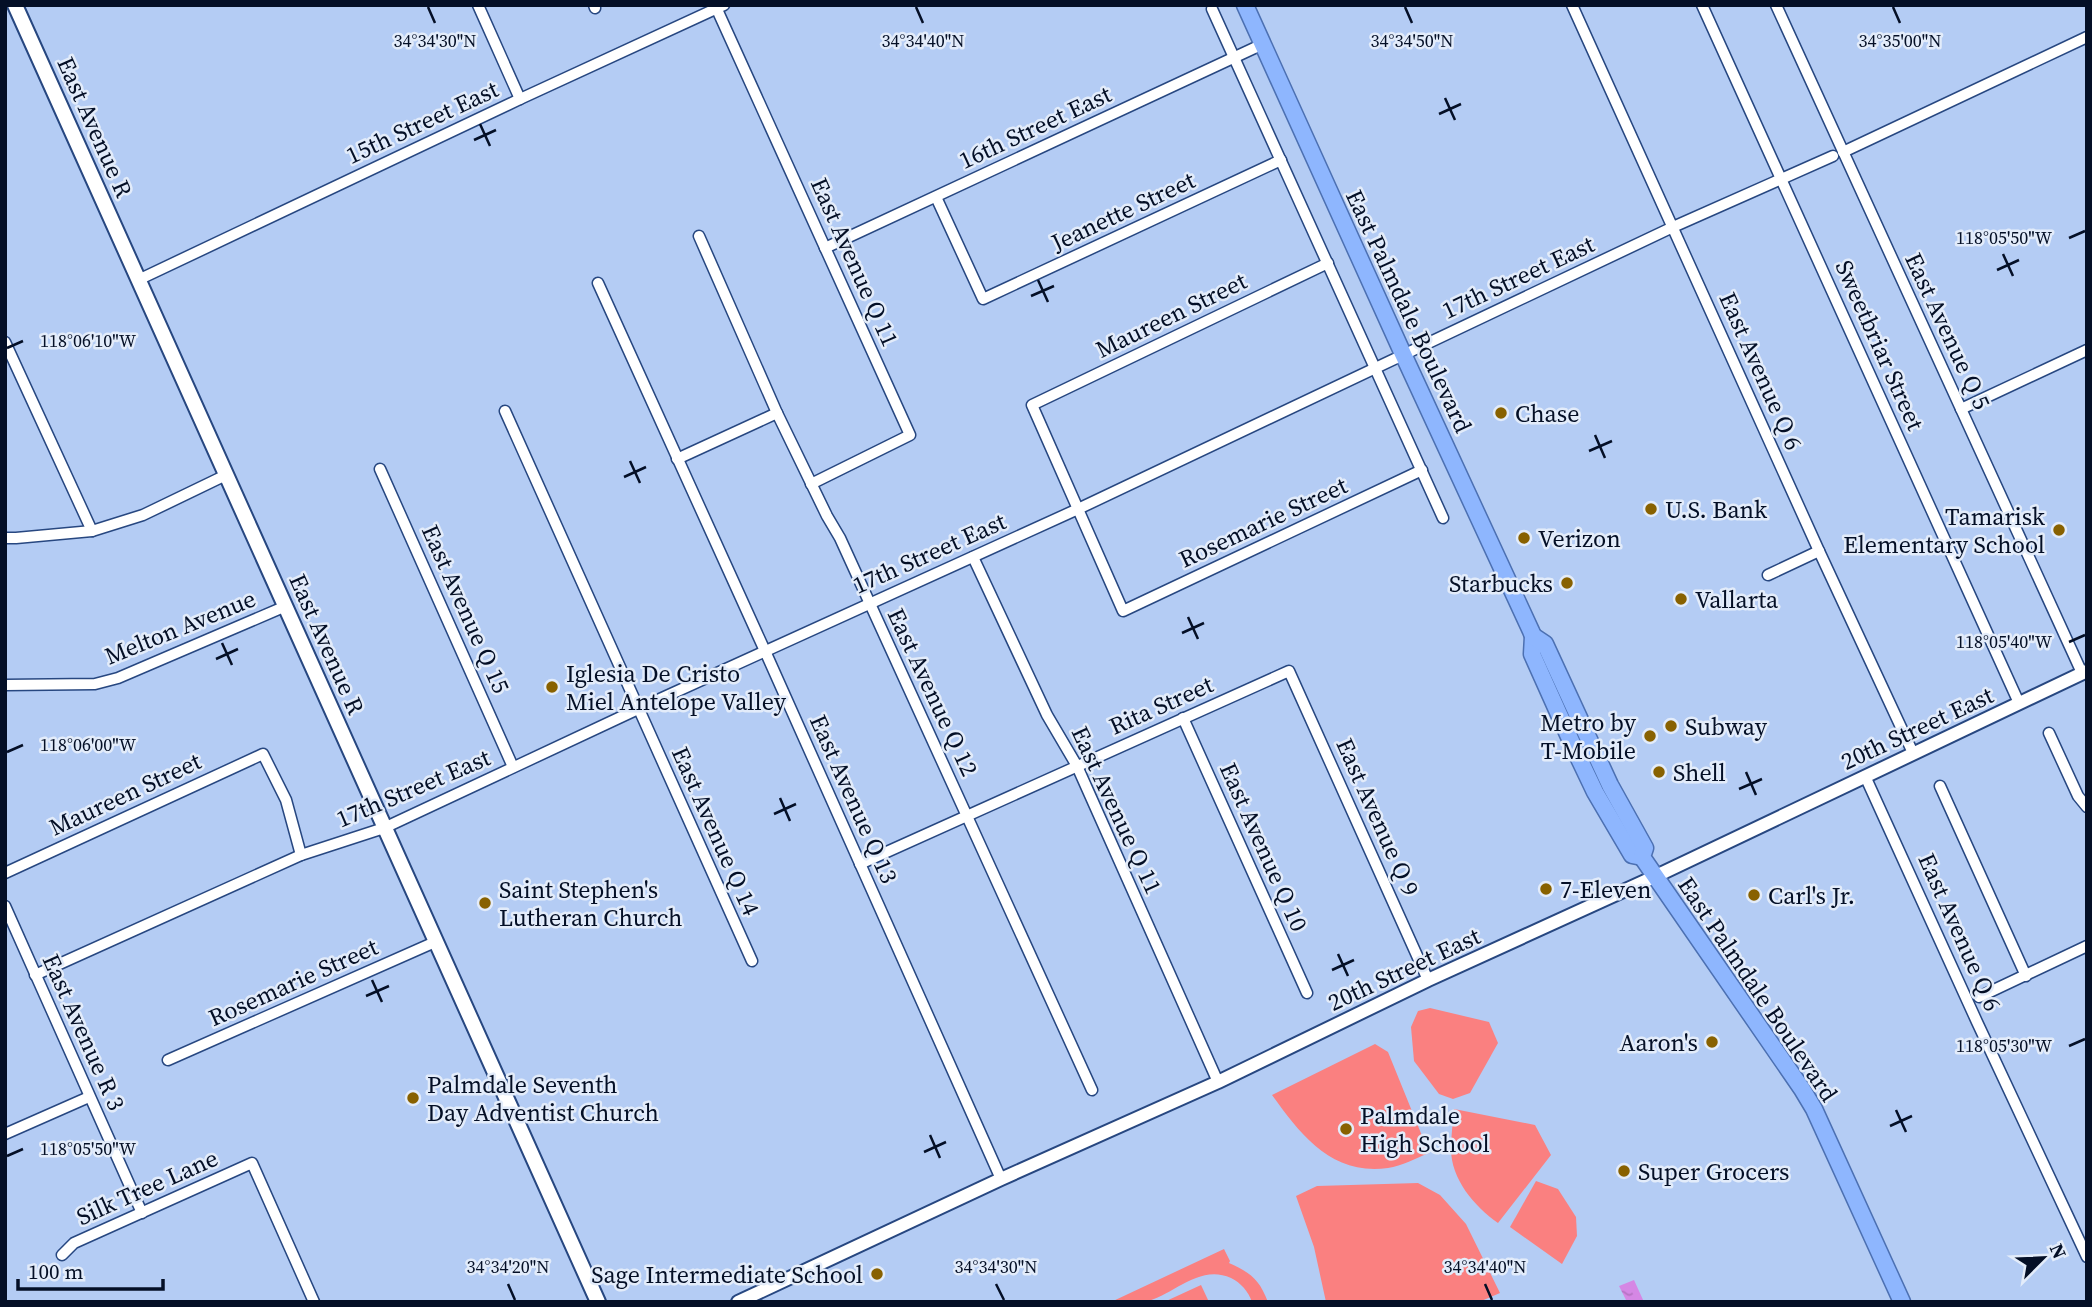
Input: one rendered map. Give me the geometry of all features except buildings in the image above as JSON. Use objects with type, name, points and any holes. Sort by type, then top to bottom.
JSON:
[{"type":"highway","name":"East Palmdale Boulevard","points":[[1245,5],[1533,636],[1532,654],[1595,792],[1632,855],[1642,857],[1802,1089],[1902,1302]]},
{"type":"highway","name":"East Palmdale Boulevard","points":[[1533,636],[1545,644],[1620,804],[1645,848],[1642,857]]},
{"type":"highway","points":[[1545,682],[1550,683],[1557,691],[1583,739],[1590,742]]},
{"type":"main road","name":"East Avenue R","points":[[17,6],[598,1302]]},
{"type":"street","points":[[478,5],[520,99]]},
{"type":"street","name":"East Avenue Q 6","points":[[1572,5],[1913,753]]},
{"type":"street","name":"Sweetbriar Street","points":[[1702,5],[2019,702]]},
{"type":"street","name":"East Avenue Q 5","points":[[1776,5],[1838,154],[2085,672]]},
{"type":"street","name":"15th Street East","points":[[138,280],[719,6]]},
{"type":"street","name":"East Avenue Q 11","points":[[719,6],[825,248],[911,435],[811,484]]},
{"type":"street","points":[[1212,9],[1443,517]]},
{"type":"street","name":"17th Street East","points":[[35,975],[301,855],[384,828],[1078,509],[1673,227],[1838,154],[2087,37]]},
{"type":"street","name":"16th Street East","points":[[825,248],[1263,44]]},
{"type":"street","name":"Jeanette Street","points":[[936,197],[983,299],[1281,160]]},
{"type":"street","name":"East Avenue Q 12","points":[[699,236],[777,413],[840,538],[1092,1090]]},
{"type":"street","name":"Maureen Street","points":[[1078,509],[1032,405],[1328,263]]},
{"type":"street","name":"East Avenue Q 13","points":[[598,283],[1002,1179]]},
{"type":"street","points":[[5,342],[92,531]]},
{"type":"street","points":[[1961,409],[2087,350]]},
{"type":"street","name":"East Avenue Q 14","points":[[505,411],[752,961]]},
{"type":"street","points":[[677,459],[777,413]]},
{"type":"street","name":"East Avenue Q 15","points":[[380,470],[513,767]]},
{"type":"street","name":"Rosemarie Street","points":[[1078,509],[1123,611],[1422,470]]},
{"type":"street","points":[[5,538],[92,531],[143,515],[226,475]]},
{"type":"street","points":[[1768,575],[1819,551]]},
{"type":"street","name":"East Avenue Q 11","points":[[973,557],[1047,715],[1077,766],[1218,1082]]},
{"type":"street","name":"Melton Avenue","points":[[5,685],[95,684],[118,678],[286,606]]},
{"type":"street","name":"Rita Street","points":[[860,864],[1289,671]]},
{"type":"street","name":"East Avenue Q 9","points":[[1289,671],[1428,980]]},
{"type":"street","name":"20th Street East","points":[[738,1302],[1218,1082],[1428,980],[1654,877],[2085,672]]},
{"type":"street","name":"East Avenue Q 10","points":[[1183,718],[1307,993]]},
{"type":"street","points":[[2049,733],[2078,796],[2087,807]]},
{"type":"street","name":"Maureen Street","points":[[5,873],[263,754],[286,800],[301,855]]},
{"type":"street","name":"East Avenue Q 6","points":[[1865,776],[2087,1258]]},
{"type":"street","name":"East Avenue Q 6","points":[[1941,786],[2025,976]]},
{"type":"street","name":"East Avenue R 3","points":[[5,906],[142,1213]]},
{"type":"street","name":"Rosemarie Street","points":[[168,1060],[435,942]]},
{"type":"street","points":[[1979,997],[2087,946]]},
{"type":"street","points":[[5,1134],[89,1097]]},
{"type":"street","name":"Silk Tree Lane","points":[[62,1255],[74,1243],[252,1163],[314,1302]]},
{"type":"shaded area","points":[[1430,1008],[1489,1022],[1498,1043],[1470,1093],[1453,1099],[1439,1094],[1414,1061],[1411,1027],[1418,1011]]},
{"type":"shaded area","points":[[1375,1044],[1388,1052],[1429,1153],[1393,1167],[1368,1169],[1350,1166],[1320,1149],[1294,1124],[1272,1095]]},
{"type":"shaded area","points":[[1454,1109],[1535,1125],[1551,1155],[1498,1223],[1473,1200],[1455,1171],[1451,1149]]},
{"type":"shaded area","points":[[1536,1181],[1558,1189],[1576,1217],[1577,1236],[1562,1264],[1510,1227]]},
{"type":"shaded area","points":[[1418,1183],[1440,1195],[1466,1224],[1500,1293],[1479,1302],[1326,1302],[1314,1247],[1296,1196],[1317,1186]]},
{"type":"shaded area","points":[[1224,1249],[1229,1263],[1253,1278],[1268,1302],[1252,1302],[1238,1282],[1219,1274],[1197,1277],[1144,1302],[1111,1302]]},
{"type":"shaded area","points":[[1201,1285],[1209,1302],[1164,1302]]},
{"type":"water","points":[[1634,1280],[1644,1302],[1627,1302],[1619,1286]]},
{"type":"place","name":"Chase","points":[[1501,413]]},
{"type":"place","name":"U.S. Bank","points":[[1651,509]]},
{"type":"place","name":"Tamarisk Elementary School","points":[[2059,530]]},
{"type":"place","name":"Verizon","points":[[1524,538]]},
{"type":"place","name":"Starbucks","points":[[1567,583]]},
{"type":"place","name":"Vallarta","points":[[1681,599]]},
{"type":"place","name":"Iglesia De Cristo Miel Antelope Valley","points":[[552,687]]},
{"type":"place","name":"Subway","points":[[1671,726]]},
{"type":"place","name":"Metro by T-Mobile","points":[[1650,736]]},
{"type":"place","name":"Shell","points":[[1659,772]]},
{"type":"place","name":"7-Eleven","points":[[1546,889]]},
{"type":"place","name":"Carl's Jr.","points":[[1754,895]]},
{"type":"place","name":"Saint Stephen's Lutheran Church","points":[[485,903]]},
{"type":"place","name":"Aaron's","points":[[1712,1042]]},
{"type":"place","name":"Palmdale Seventh Day Adventist Church","points":[[413,1098]]},
{"type":"place","name":"Palmdale High School","points":[[1346,1129]]},
{"type":"place","name":"Super Grocers","points":[[1624,1171]]},
{"type":"place","name":"Sage Intermediate School","points":[[877,1274]]}]
